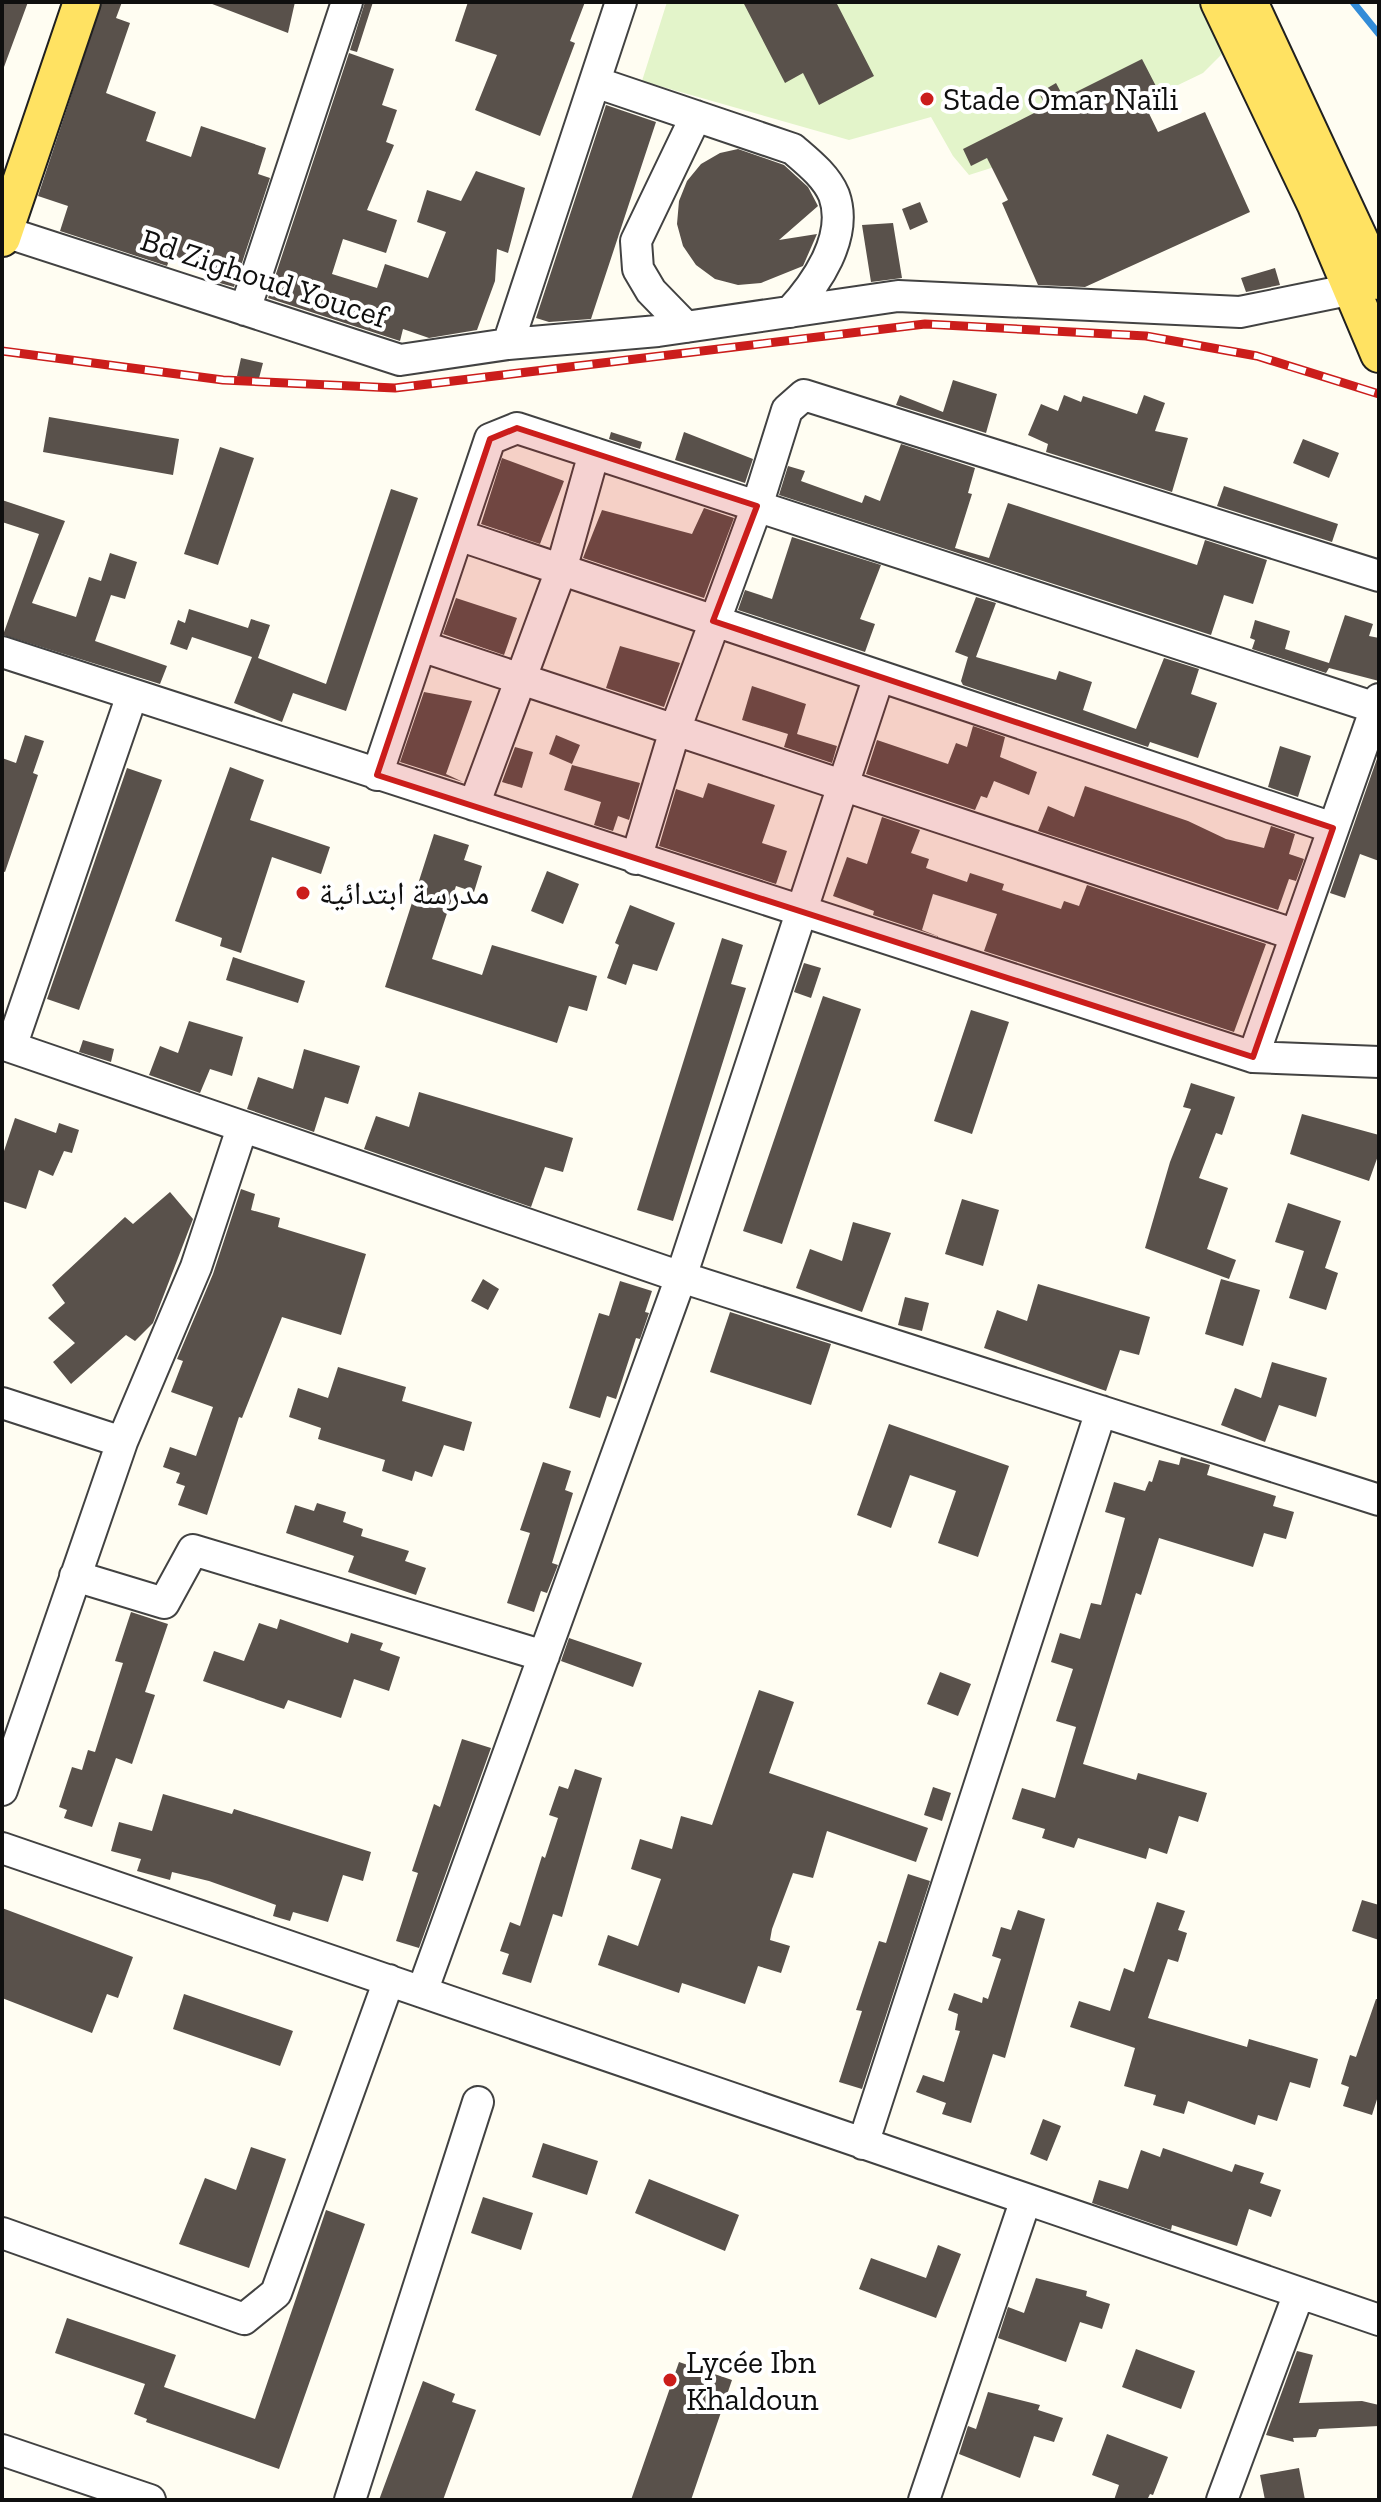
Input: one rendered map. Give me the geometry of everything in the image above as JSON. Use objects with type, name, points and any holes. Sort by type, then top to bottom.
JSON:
[{"type":"main road","points":[[3,234],[82,2]]},
{"type":"main road","points":[[1219,2],[1366,285]]},
{"type":"main road","points":[[1249,2],[1366,285],[1379,354]]},
{"type":"street","points":[[245,310],[347,2]]},
{"type":"street","points":[[508,344],[621,2]]},
{"type":"street","points":[[595,82],[793,149],[816,168],[834,197],[835,234],[825,269],[790,312]]},
{"type":"street","points":[[696,116],[636,241],[638,269],[651,291],[686,327],[898,296],[1240,312],[1366,285]]},
{"type":"street","name":"Bd Zighoud Youcef","points":[[3,234],[400,360],[508,344],[686,327]]},
{"type":"street","points":[[636,859],[675,730],[757,506],[787,410],[804,395],[1379,576]]},
{"type":"street","points":[[377,775],[490,439],[517,428],[1378,703],[1253,1057]]},
{"type":"street","points":[[474,805],[561,570],[594,453]]},
{"type":"street","points":[[458,535],[1333,828]]},
{"type":"street","points":[[421,646],[1296,935]]},
{"type":"street","points":[[2,652],[1253,1057],[1379,1062]]},
{"type":"street","points":[[422,1992],[681,1277],[800,908],[879,676]]},
{"type":"street","points":[[132,695],[6,1046],[681,1277],[1379,1500]]},
{"type":"street","points":[[2,1790],[122,1442],[196,1267],[242,1128]]},
{"type":"street","points":[[2,1403],[122,1442]]},
{"type":"street","points":[[863,2144],[1101,1411]]},
{"type":"street","points":[[75,1576],[164,1603],[193,1550],[544,1656]]},
{"type":"street","points":[[2,1848],[1379,2320]]},
{"type":"street","points":[[2,2233],[244,2319],[276,2293],[389,1980]]},
{"type":"street","points":[[350,2500],[478,2102]]},
{"type":"street","points":[[924,2500],[1026,2199]]},
{"type":"street","points":[[1222,2500],[1299,2293]]},
{"type":"street","points":[[2,2450],[102,2492],[150,2500]]},
{"type":"highlighted area","points":[[517,428],[757,506],[713,621],[1333,828],[1253,1057],[377,775],[490,439]]},
{"type":"green space","name":"Stade Omar Naïli","points":[[667,2],[1211,2],[1232,44],[1203,73],[1035,154],[969,175],[953,156],[931,117],[849,140],[642,81]]},
{"type":"building","points":[[2,2],[28,2],[4,67],[2,66]]},
{"type":"building","points":[[102,2],[122,2],[116,18],[130,23],[106,93],[156,112],[146,141],[191,157],[201,126],[266,148],[258,174],[270,178],[234,287],[216,282],[220,271],[171,255],[167,266],[60,231],[68,206],[38,196]]},
{"type":"building","points":[[207,2],[295,2],[288,33]]},
{"type":"building","points":[[365,2],[373,2],[357,52],[350,50]]},
{"type":"building","points":[[468,2],[585,2],[570,41],[575,43],[540,136],[475,110],[497,55],[455,41]]},
{"type":"building","points":[[743,2],[836,2],[874,76],[819,105],[803,73],[785,83]]},
{"type":"building","points":[[349,53],[394,69],[382,105],[397,110],[386,142],[394,145],[367,210],[397,220],[386,253],[343,239],[332,274],[377,288],[385,264],[428,278],[446,232],[417,222],[427,190],[461,201],[476,171],[525,188],[508,253],[497,249],[495,281],[477,330],[429,338],[403,329],[400,341],[268,298]]},
{"type":"building","points":[[1142,59],[1159,92],[1141,97],[1158,132],[1205,112],[1250,212],[1085,287],[1038,285],[1002,203],[1008,200],[987,158],[971,166],[963,149],[1046,107],[1039,93],[1056,83],[1064,98]]},
{"type":"building","points":[[606,105],[656,122],[591,319],[549,322],[536,318]]},
{"type":"building","points":[[738,149],[784,165],[808,187],[818,206],[779,240],[817,234],[803,266],[761,283],[738,285],[715,279],[696,265],[683,246],[677,224],[679,201],[687,181],[701,164],[720,153]]},
{"type":"building","points":[[920,202],[928,222],[910,230],[902,209]]},
{"type":"building","points":[[893,223],[902,278],[871,282],[862,225]]},
{"type":"building","points":[[1275,268],[1280,285],[1246,292],[1241,278]]},
{"type":"building","points":[[241,358],[263,363],[258,382],[237,376]]},
{"type":"building","points":[[953,380],[997,394],[986,433],[896,405],[900,395],[943,412]]},
{"type":"building","points":[[1064,395],[1081,402],[1083,396],[1137,414],[1144,395],[1165,403],[1155,431],[1188,438],[1172,492],[1046,452],[1048,444],[1028,435],[1041,404],[1058,411]]},
{"type":"building","points":[[49,417],[179,439],[173,475],[43,452]]},
{"type":"building","points":[[611,432],[642,442],[640,449],[609,439]]},
{"type":"building","points":[[684,432],[753,459],[745,483],[675,460]]},
{"type":"building","points":[[1303,439],[1339,453],[1329,478],[1293,463]]},
{"type":"building","points":[[901,444],[975,468],[968,493],[972,494],[955,548],[989,558],[1008,503],[1197,565],[1205,540],[1267,560],[1253,604],[1224,595],[1211,635],[779,495],[788,466],[805,471],[801,481],[862,503],[865,495],[880,501]]},
{"type":"building","points":[[220,447],[254,458],[218,565],[184,554]]},
{"type":"building","points":[[502,458],[564,481],[540,544],[481,524]]},
{"type":"building","points":[[1224,486],[1338,524],[1332,542],[1217,506]]},
{"type":"building","points":[[391,489],[418,498],[346,711],[293,693],[282,722],[234,703],[252,657],[192,637],[187,650],[170,644],[178,620],[185,623],[189,609],[248,628],[251,619],[270,625],[258,658],[326,684]]},
{"type":"building","points":[[2,500],[65,521],[32,603],[76,617],[89,577],[101,581],[110,553],[137,562],[125,599],[111,595],[95,641],[167,666],[160,684],[3,635],[39,534],[2,522]]},
{"type":"building","points":[[704,508],[734,518],[704,598],[583,558],[602,510],[692,534]]},
{"type":"building","points":[[792,537],[881,565],[860,619],[875,624],[865,652],[738,610],[745,590],[772,599]]},
{"type":"building","points":[[976,597],[996,603],[976,657],[1056,680],[1059,671],[1092,682],[1083,710],[1136,729],[1164,658],[1199,669],[1191,694],[1217,703],[1198,758],[1150,742],[1148,747],[963,685],[961,681],[968,657],[955,652]]},
{"type":"building","points":[[456,598],[517,618],[504,655],[443,634]]},
{"type":"building","points":[[1345,615],[1373,624],[1369,636],[1379,638],[1379,681],[1329,668],[1326,673],[1252,649],[1255,640],[1250,638],[1255,620],[1290,631],[1285,649],[1329,663]]},
{"type":"building","points":[[620,646],[680,663],[664,707],[606,688]]},
{"type":"building","points":[[752,686],[806,704],[797,734],[837,746],[832,763],[784,747],[788,734],[742,720]]},
{"type":"building","points":[[424,692],[472,701],[446,774],[463,782],[400,762]]},
{"type":"building","points":[[973,726],[1005,737],[1000,757],[1037,772],[1029,795],[994,781],[987,798],[981,796],[975,810],[866,774],[877,740],[948,764],[956,743],[967,747]]},
{"type":"building","points":[[25,735],[44,741],[33,773],[38,775],[5,872],[2,871],[2,758],[16,763]]},
{"type":"building","points":[[556,735],[580,745],[572,764],[549,754]]},
{"type":"building","points":[[1280,746],[1311,756],[1298,797],[1268,787]]},
{"type":"building","points":[[515,747],[533,752],[522,788],[502,782]]},
{"type":"building","points":[[1379,753],[1379,861],[1360,854],[1345,898],[1330,893]]},
{"type":"building","points":[[572,765],[640,783],[629,820],[618,816],[613,831],[594,825],[601,802],[564,790]]},
{"type":"building","points":[[230,767],[264,780],[250,820],[330,847],[321,874],[272,857],[241,953],[220,946],[222,938],[175,921]]},
{"type":"building","points":[[127,768],[162,780],[79,1010],[47,999]]},
{"type":"building","points":[[708,783],[775,805],[762,843],[787,851],[776,884],[659,846],[676,789],[703,798]]},
{"type":"building","points":[[1085,786],[1188,821],[1226,839],[1264,848],[1271,826],[1295,834],[1289,854],[1304,859],[1296,881],[1289,879],[1278,910],[1038,831],[1048,806],[1074,817]]},
{"type":"building","points":[[882,817],[920,830],[911,853],[929,859],[926,868],[967,882],[970,873],[1004,884],[1002,890],[1061,909],[1064,901],[1079,906],[1087,885],[1266,944],[1234,1032],[984,951],[997,914],[933,894],[922,930],[940,937],[873,915],[874,911],[833,896],[847,857],[867,864]]},
{"type":"building","points":[[434,834],[469,845],[464,860],[482,866],[474,892],[456,886],[432,959],[482,975],[492,945],[597,976],[587,1011],[569,1006],[557,1043],[385,987]]},
{"type":"building","points":[[547,871],[579,884],[563,924],[531,911]]},
{"type":"building","points":[[630,905],[675,923],[657,971],[633,964],[626,985],[607,978],[619,945],[615,943]]},
{"type":"building","points":[[722,938],[743,945],[731,984],[746,988],[673,1221],[637,1210]]},
{"type":"building","points":[[233,957],[305,981],[298,1003],[226,980]]},
{"type":"building","points":[[804,963],[821,968],[811,998],[794,992]]},
{"type":"building","points":[[823,996],[861,1009],[782,1244],[743,1231]]},
{"type":"building","points":[[971,1010],[1009,1022],[972,1134],[934,1121]]},
{"type":"building","points":[[189,1021],[243,1037],[232,1076],[210,1069],[200,1093],[149,1075],[160,1046],[178,1053]]},
{"type":"building","points":[[83,1040],[114,1049],[111,1062],[79,1052]]},
{"type":"building","points":[[304,1049],[360,1066],[348,1104],[325,1097],[314,1132],[247,1109],[258,1077],[293,1089]]},
{"type":"building","points":[[1191,1083],[1235,1097],[1222,1135],[1216,1133],[1199,1178],[1228,1188],[1207,1249],[1236,1260],[1229,1279],[1145,1248],[1170,1162],[1191,1109],[1183,1107]]},
{"type":"building","points":[[419,1092],[573,1138],[563,1172],[545,1167],[531,1207],[364,1149],[376,1116],[409,1127]]},
{"type":"building","points":[[1302,1114],[1379,1135],[1379,1153],[1369,1181],[1290,1154]]},
{"type":"building","points":[[15,1118],[56,1133],[59,1123],[79,1130],[72,1153],[64,1151],[53,1176],[39,1170],[26,1209],[2,1201],[2,1157]]},
{"type":"building","points":[[241,1189],[255,1194],[251,1210],[280,1218],[278,1227],[366,1254],[341,1335],[282,1317],[242,1418],[239,1417],[207,1515],[178,1505],[185,1486],[176,1483],[180,1473],[163,1467],[170,1447],[196,1456],[213,1407],[171,1392],[183,1361],[177,1359],[213,1274]]},
{"type":"building","points":[[170,1192],[193,1219],[153,1323],[135,1341],[126,1335],[71,1384],[53,1362],[75,1343],[48,1318],[65,1303],[52,1285],[125,1217],[133,1224]]},
{"type":"building","points":[[962,1199],[999,1210],[983,1266],[945,1254]]},
{"type":"building","points":[[1288,1203],[1341,1221],[1325,1268],[1338,1273],[1326,1310],[1289,1298],[1304,1251],[1275,1242]]},
{"type":"building","points":[[853,1222],[891,1233],[862,1312],[796,1288],[810,1249],[842,1261]]},
{"type":"building","points":[[483,1279],[499,1289],[488,1310],[471,1301]]},
{"type":"building","points":[[1221,1279],[1260,1290],[1243,1346],[1205,1334]]},
{"type":"building","points":[[620,1281],[652,1291],[645,1312],[649,1313],[640,1339],[636,1338],[616,1399],[607,1396],[600,1418],[569,1408],[599,1313],[609,1316]]},
{"type":"building","points":[[1038,1284],[1150,1317],[1139,1355],[1120,1350],[1106,1391],[984,1348],[997,1310],[1027,1321]]},
{"type":"building","points":[[905,1297],[929,1303],[922,1331],[898,1325]]},
{"type":"building","points":[[730,1312],[831,1344],[811,1405],[710,1372]]},
{"type":"building","points":[[1272,1362],[1327,1378],[1316,1417],[1279,1405],[1265,1442],[1221,1425],[1235,1388],[1261,1398]]},
{"type":"building","points":[[338,1367],[406,1387],[402,1401],[472,1422],[464,1451],[444,1445],[432,1477],[415,1471],[412,1481],[382,1471],[385,1460],[318,1439],[321,1428],[289,1417],[298,1388],[328,1398]]},
{"type":"building","points":[[889,1424],[1009,1466],[978,1557],[938,1543],[956,1491],[910,1475],[891,1528],[857,1515]]},
{"type":"building","points":[[1181,1457],[1210,1465],[1207,1475],[1276,1496],[1273,1506],[1294,1512],[1286,1539],[1264,1533],[1253,1567],[1159,1538],[1141,1595],[1136,1593],[1083,1764],[1136,1780],[1138,1773],[1207,1793],[1198,1822],[1179,1816],[1167,1854],[1149,1848],[1146,1859],[1078,1838],[1074,1848],[1042,1838],[1045,1829],[1012,1819],[1022,1788],[1055,1798],[1076,1727],[1056,1721],[1073,1669],[1051,1662],[1060,1633],[1080,1639],[1091,1603],[1101,1605],[1125,1518],[1105,1512],[1114,1482],[1145,1491],[1149,1481],[1152,1482],[1159,1460],[1179,1465]]},
{"type":"building","points":[[543,1462],[571,1471],[565,1490],[573,1493],[552,1563],[558,1565],[547,1593],[541,1591],[534,1612],[507,1603],[530,1533],[520,1530]]},
{"type":"building","points":[[317,1503],[346,1512],[343,1522],[363,1529],[361,1536],[409,1551],[405,1561],[426,1568],[416,1595],[348,1572],[354,1556],[286,1533],[295,1505],[314,1511]]},
{"type":"building","points":[[131,1612],[168,1624],[145,1692],[155,1695],[132,1764],[116,1758],[92,1827],[64,1818],[67,1810],[59,1807],[72,1767],[82,1770],[88,1750],[95,1752],[123,1663],[115,1661]]},
{"type":"building","points":[[280,1619],[348,1643],[351,1633],[383,1643],[380,1650],[400,1657],[389,1691],[354,1679],[341,1718],[288,1700],[284,1709],[203,1681],[214,1651],[244,1661],[259,1623],[277,1629]]},
{"type":"building","points":[[569,1638],[642,1663],[633,1687],[561,1661]]},
{"type":"building","points":[[940,1672],[971,1684],[958,1716],[927,1704]]},
{"type":"building","points":[[759,1690],[794,1702],[769,1773],[928,1828],[916,1862],[827,1831],[813,1878],[793,1873],[772,1929],[770,1940],[790,1946],[781,1973],[758,1966],[745,2004],[682,1983],[679,1993],[598,1965],[608,1935],[638,1946],[661,1879],[631,1869],[640,1839],[672,1849],[681,1816],[712,1825]]},
{"type":"building","points":[[462,1739],[491,1748],[419,1948],[396,1941],[418,1873],[412,1871],[434,1804],[440,1807]]},
{"type":"building","points":[[575,1769],[602,1778],[562,1917],[553,1914],[531,1983],[502,1974],[509,1954],[500,1951],[510,1922],[520,1926],[542,1856],[545,1858],[558,1818],[549,1815],[559,1786],[568,1789]]},
{"type":"building","points":[[933,1787],[951,1793],[942,1821],[924,1815]]},
{"type":"building","points":[[163,1794],[232,1814],[234,1809],[371,1852],[363,1881],[343,1875],[328,1922],[293,1912],[290,1921],[273,1916],[276,1905],[209,1881],[172,1872],[170,1880],[137,1871],[141,1859],[111,1851],[119,1822],[152,1831]]},
{"type":"building","points":[[908,1874],[930,1881],[862,2089],[839,2082],[862,2011],[856,2010],[879,1941],[886,1943]]},
{"type":"building","points":[[1362,1900],[1379,1905],[1379,1940],[1352,1931]]},
{"type":"building","points":[[1157,1902],[1185,1911],[1178,1930],[1187,1933],[1178,1962],[1168,1959],[1148,2018],[1247,2047],[1249,2039],[1318,2059],[1310,2088],[1290,2082],[1277,2121],[1258,2115],[1255,2125],[1188,2101],[1184,2114],[1153,2105],[1156,2095],[1124,2086],[1135,2048],[1070,2027],[1079,2001],[1110,2011],[1124,1968],[1134,1972]]},
{"type":"building","points":[[2,1908],[133,1957],[118,1998],[107,1994],[92,2033],[2,1998]]},
{"type":"building","points":[[1018,1910],[1045,1919],[1005,2058],[993,2054],[971,2123],[942,2114],[946,2103],[916,2092],[923,2075],[944,2082],[960,2031],[955,2030],[958,2014],[948,2010],[954,1993],[982,2003],[983,1997],[988,1999],[1001,1959],[992,1956],[1001,1927],[1011,1930]]},
{"type":"building","points":[[184,1994],[293,2031],[280,2066],[173,2029]]},
{"type":"building","points":[[1376,1999],[1379,1999],[1379,2093],[1372,2115],[1343,2106],[1349,2087],[1341,2084],[1350,2055],[1356,2057]]},
{"type":"building","points":[[1043,2119],[1061,2126],[1047,2161],[1030,2154]]},
{"type":"building","points":[[543,2143],[598,2161],[587,2195],[532,2177]]},
{"type":"building","points":[[251,2147],[286,2159],[249,2268],[179,2244],[205,2178],[236,2190]]},
{"type":"building","points":[[1163,2148],[1232,2172],[1235,2164],[1264,2173],[1260,2183],[1281,2190],[1271,2217],[1249,2209],[1237,2246],[1172,2225],[1171,2230],[1092,2203],[1099,2180],[1128,2189],[1141,2150],[1160,2157]]},
{"type":"building","points":[[649,2179],[739,2215],[725,2251],[635,2213]]},
{"type":"building","points":[[483,2197],[533,2213],[521,2250],[471,2233]]},
{"type":"building","points":[[326,2210],[365,2224],[279,2469],[146,2422],[147,2419],[134,2414],[145,2384],[55,2353],[67,2318],[176,2355],[164,2387],[255,2419]]},
{"type":"building","points":[[938,2245],[961,2254],[936,2318],[859,2289],[871,2258],[926,2278]]},
{"type":"building","points":[[1036,2278],[1087,2291],[1086,2296],[1110,2304],[1102,2329],[1080,2322],[1066,2362],[998,2338],[1008,2307],[1024,2313]]},
{"type":"building","points":[[1136,2349],[1195,2371],[1181,2409],[1122,2387]]},
{"type":"building","points":[[1297,2351],[1313,2355],[1299,2403],[1362,2401],[1379,2405],[1379,2426],[1319,2429],[1316,2437],[1293,2438],[1294,2442],[1266,2435]]},
{"type":"building","points":[[679,2362],[732,2380],[691,2500],[631,2500]]},
{"type":"building","points":[[423,2381],[455,2394],[452,2402],[476,2410],[443,2500],[379,2500]]},
{"type":"building","points":[[988,2392],[1040,2405],[1038,2410],[1063,2418],[1054,2442],[1034,2436],[1020,2478],[959,2454],[968,2426],[976,2429]]},
{"type":"building","points":[[1107,2434],[1168,2457],[1153,2495],[1150,2494],[1147,2500],[1114,2500],[1119,2485],[1092,2475]]},
{"type":"building","points":[[1299,2468],[1305,2500],[1265,2500],[1260,2475]]},
{"type":"waterway","points":[[1353,2],[1379,34]]},
{"type":"railway","points":[[2,351],[223,380],[395,388],[925,324],[1146,336],[1257,356],[1379,394]]},
{"type":"place","name":"Stade Omar Naïli","points":[[927,99]]},
{"type":"place","name":"مدرسة ابتدائية","points":[[303,893]]},
{"type":"place","name":"Lycée Ibn Khaldoun","points":[[670,2380]]}]
